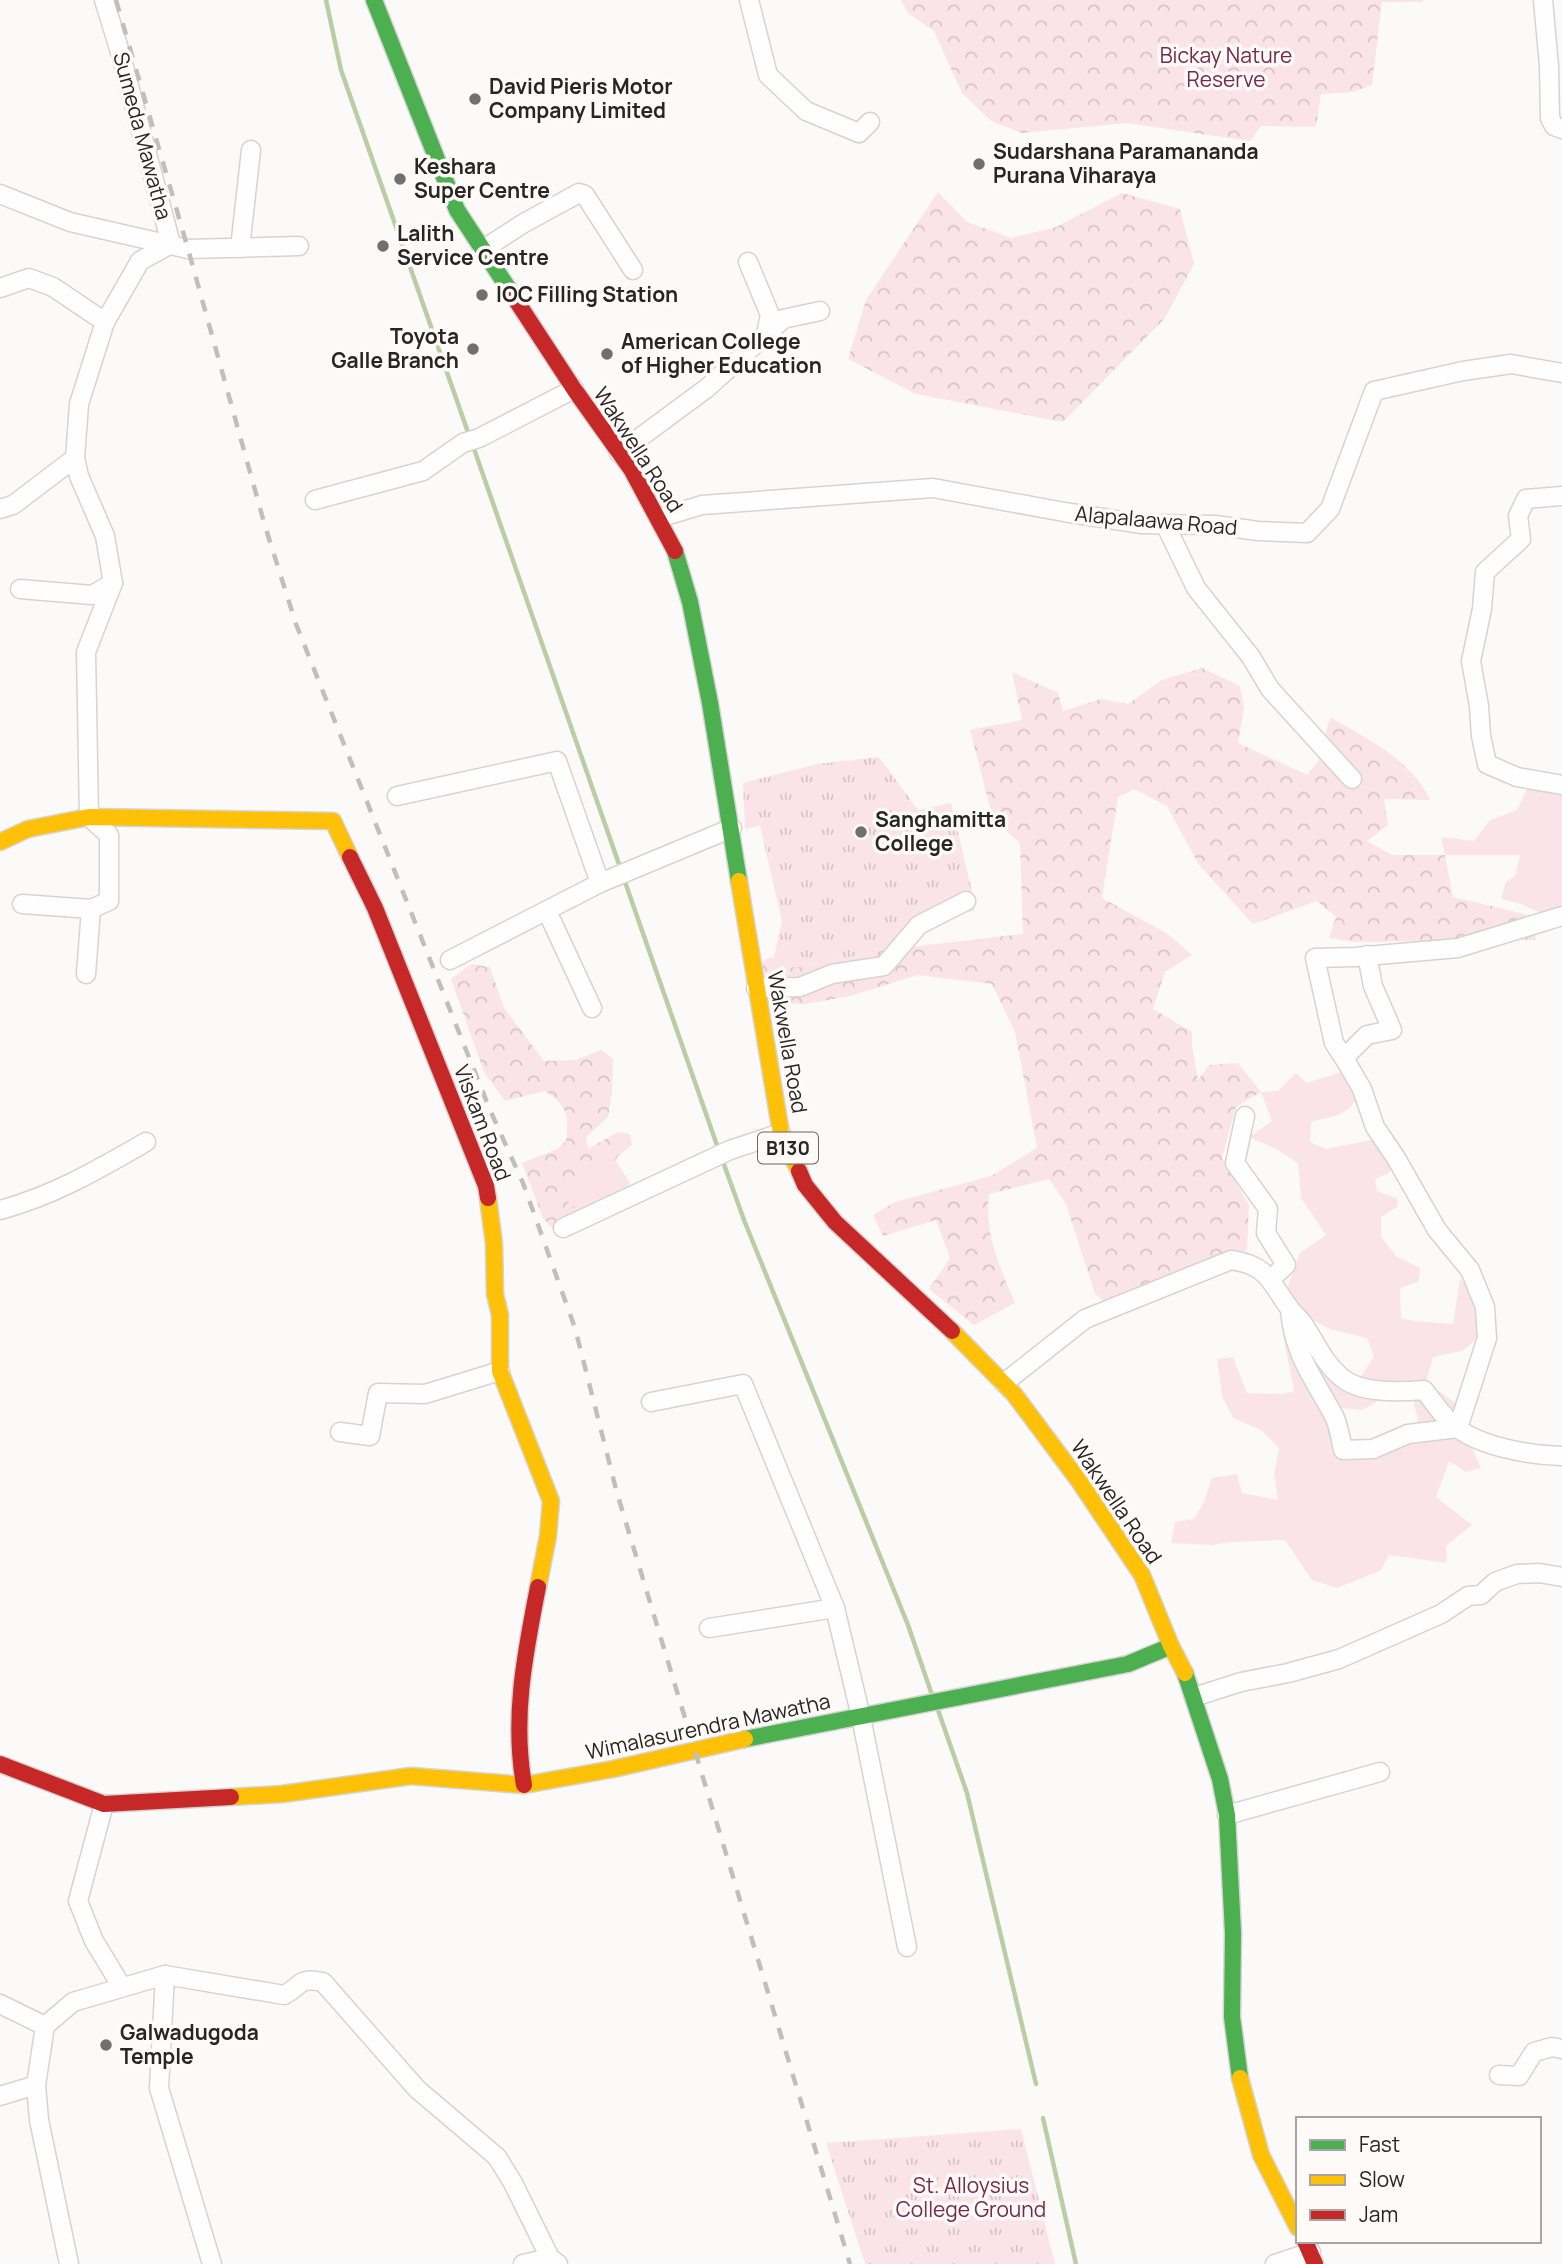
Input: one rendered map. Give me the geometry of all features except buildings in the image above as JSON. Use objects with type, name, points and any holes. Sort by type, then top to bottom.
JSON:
[{"type":"street","name":"Sumeda Mawatha","points":[[104,0],[171,244],[140,261],[105,322],[79,404],[75,458],[79,476],[105,536],[113,583]]},
{"type":"street","name":"Wakwella Road","points":[[374,0],[449,196],[573,389],[619,453],[659,518],[676,553],[690,602],[732,828],[781,1133],[805,1185],[835,1222],[1004,1382],[1079,1481],[1142,1576],[1171,1646],[1186,1674],[1220,1779],[1227,1815],[1233,1933],[1232,2017],[1239,2076],[1261,2155],[1296,2224]]},
{"type":"street","points":[[749,0],[768,75],[806,111],[859,133],[870,122]]},
{"type":"street","points":[[1543,0],[1550,118],[1554,126],[1562,129]]},
{"type":"street","points":[[240,248],[251,150]]},
{"type":"street","points":[[482,250],[579,193],[585,195],[633,270]]},
{"type":"street","points":[[0,194],[70,222],[188,249],[299,246]]},
{"type":"street","points":[[748,262],[769,315],[766,334]]},
{"type":"street","points":[[0,288],[29,278],[53,287],[105,322]]},
{"type":"street","points":[[619,453],[707,388],[783,319],[820,311]]},
{"type":"street","name":"Alapalaawa Road","points":[[659,518],[702,505],[933,488],[1142,524],[1215,525],[1258,531],[1307,533],[1329,509],[1374,391],[1463,371],[1511,364],[1562,373]]},
{"type":"street","points":[[315,500],[423,471],[471,440],[573,389]]},
{"type":"street","points":[[0,509],[13,505],[75,458]]},
{"type":"street","points":[[1562,496],[1526,499],[1518,516],[1521,539],[1485,572],[1482,609],[1471,661],[1479,706],[1480,736],[1487,764],[1517,777],[1562,785]]},
{"type":"street","points":[[1166,524],[1196,588],[1251,657],[1270,689],[1352,779]]},
{"type":"street","points":[[20,589],[92,595],[113,583]]},
{"type":"street","points":[[22,904],[91,909],[109,901],[108,835],[89,817],[86,652],[113,583]]},
{"type":"street","points":[[397,796],[557,761],[600,883]]},
{"type":"street","name":"Viskam Road","points":[[0,842],[28,829],[89,817],[333,821],[375,908],[486,1185],[494,1244],[495,1294],[500,1315],[500,1371],[551,1502],[548,1536],[523,1664],[518,1750],[524,1785]]},
{"type":"street","points":[[450,960],[600,883],[732,828]]},
{"type":"street","points":[[756,988],[800,986],[832,974],[884,966],[919,925],[966,901]]},
{"type":"street","points":[[86,974],[91,909]]},
{"type":"street","points":[[547,911],[592,1008]]},
{"type":"street","points":[[1458,1428],[1488,1338],[1486,1307],[1470,1270],[1437,1230],[1396,1158],[1374,1127],[1362,1089],[1334,1044],[1315,958],[1458,948],[1562,916]]},
{"type":"street","points":[[1343,1058],[1367,1035],[1392,1030],[1373,986],[1367,956]]},
{"type":"street","points":[[1245,1116],[1235,1163],[1268,1209],[1266,1233],[1286,1265],[1271,1279]]},
{"type":"street","points":[[563,1228],[723,1154],[781,1133]]},
{"type":"street","points":[[0,1210],[52,1192],[96,1171],[146,1142]]},
{"type":"street","points":[[1004,1382],[1084,1319],[1231,1260],[1249,1263],[1271,1279],[1322,1356],[1342,1379],[1374,1391],[1424,1390],[1449,1422],[1486,1444],[1562,1456]]},
{"type":"street","points":[[1290,1309],[1291,1330],[1305,1369],[1336,1421],[1343,1450],[1373,1449],[1408,1434],[1458,1428]]},
{"type":"street","points":[[340,1432],[370,1436],[378,1393],[425,1394],[500,1371]]},
{"type":"street","points":[[651,1402],[743,1384],[835,1608],[861,1717],[907,1947]]},
{"type":"street","points":[[1194,1697],[1241,1682],[1339,1659],[1441,1614],[1468,1596],[1481,1595],[1495,1582],[1517,1574],[1539,1573],[1562,1577]]},
{"type":"street","points":[[709,1628],[835,1608]]},
{"type":"street","name":"Wimalasurendra Mawatha","points":[[104,1804],[282,1794],[411,1776],[524,1785],[612,1769],[693,1749],[1128,1664],[1171,1646]]},
{"type":"street","points":[[0,1764],[104,1804],[78,1901],[94,1941],[122,1987]]},
{"type":"street","points":[[1227,1815],[1380,1772]]},
{"type":"street","points":[[165,1975],[159,2088],[212,2264]]},
{"type":"street","points":[[69,2264],[39,2120],[36,2085],[45,2026],[73,2002],[165,1975],[284,1995],[298,1983],[310,1980],[323,1982],[418,2090],[497,2157],[554,2261],[523,2264]]},
{"type":"street","points":[[0,2004],[45,2026]]},
{"type":"street","points":[[1499,2074],[1519,2076],[1535,2052],[1552,2047],[1562,2049]]},
{"type":"street","points":[[0,2096],[36,2085]]},
{"type":"street","points":[[1275,2264],[1310,2252]]},
{"type":"green space","name":"Bickay Nature Reserve","points":[[901,0],[1423,2],[1382,2],[1372,85],[1353,92],[1321,94],[1316,127],[1261,126],[1250,141],[1126,123],[1022,133],[991,121],[962,93],[934,31],[909,14]]},
{"type":"green space","points":[[938,192],[967,222],[1011,238],[1056,227],[1122,193],[1180,209],[1194,264],[1165,318],[1063,422],[916,394],[848,359],[866,300]]},
{"type":"green space","points":[[1202,668],[1240,686],[1244,708],[1238,743],[1307,775],[1318,762],[1330,717],[1373,742],[1400,762],[1422,786],[1430,800],[1384,799],[1388,825],[1367,841],[1392,855],[1445,855],[1453,897],[1525,914],[1536,940],[1355,942],[1329,938],[1336,917],[1317,901],[1253,924],[1199,865],[1167,806],[1134,789],[1118,797],[1102,898],[1168,934],[1192,955],[1165,972],[1153,1009],[1192,1032],[1198,1080],[1209,1065],[1238,1063],[1261,1092],[1236,1107],[1222,1158],[1249,1205],[1247,1250],[1174,1272],[1105,1302],[1095,1294],[1066,1204],[1049,1179],[989,1194],[991,1236],[1015,1303],[974,1325],[929,1289],[950,1258],[936,1220],[883,1236],[873,1215],[895,1202],[991,1176],[1037,1148],[1015,1032],[992,984],[918,975],[850,996],[806,1004],[777,1003],[757,970],[764,960],[774,957],[784,968],[806,966],[884,950],[1023,934],[1020,843],[993,819],[970,730],[1022,720],[1012,672],[1058,693],[1063,711],[1101,699],[1128,704],[1162,680]]},
{"type":"green space","points":[[879,757],[918,810],[951,803],[975,904],[974,911],[920,920],[884,950],[784,968],[774,957],[782,921],[760,826],[745,829],[743,783],[817,764]]},
{"type":"green space","points":[[1562,786],[1562,915],[1553,918],[1521,904],[1501,899],[1506,882],[1515,876],[1520,855],[1445,855],[1441,837],[1474,841],[1490,820],[1517,810],[1528,787]]},
{"type":"green space","points":[[471,964],[490,967],[504,1008],[544,1061],[575,1060],[601,1050],[613,1059],[608,1117],[586,1137],[588,1149],[618,1132],[630,1134],[632,1145],[617,1157],[616,1161],[587,1178],[571,1197],[567,1205],[585,1209],[586,1213],[552,1228],[543,1218],[522,1163],[557,1149],[566,1141],[567,1118],[563,1107],[545,1091],[505,1101],[484,1072],[451,979]]},
{"type":"green space","points":[[1341,1072],[1362,1089],[1347,1110],[1311,1122],[1310,1142],[1326,1149],[1382,1138],[1396,1158],[1389,1173],[1375,1179],[1377,1191],[1398,1199],[1397,1207],[1381,1217],[1381,1237],[1397,1257],[1420,1268],[1419,1281],[1400,1288],[1401,1318],[1453,1324],[1460,1279],[1485,1307],[1484,1334],[1462,1351],[1433,1357],[1424,1389],[1439,1391],[1461,1407],[1469,1441],[1481,1468],[1466,1472],[1449,1461],[1436,1497],[1472,1525],[1446,1546],[1447,1563],[1389,1555],[1380,1571],[1337,1588],[1312,1580],[1285,1540],[1213,1545],[1171,1543],[1175,1522],[1194,1519],[1204,1502],[1212,1478],[1237,1474],[1242,1493],[1278,1500],[1274,1474],[1279,1448],[1261,1430],[1233,1418],[1222,1396],[1217,1359],[1233,1357],[1247,1393],[1284,1394],[1294,1391],[1283,1335],[1310,1319],[1290,1309],[1288,1286],[1300,1253],[1326,1235],[1301,1198],[1298,1163],[1249,1137],[1272,1121],[1261,1092],[1278,1091],[1296,1073],[1307,1083]],"holes":[[[1312,1320],[1330,1329],[1367,1338],[1374,1356],[1361,1377],[1373,1390],[1312,1349],[1319,1331]],[[1374,1391],[1412,1395],[1418,1420],[1407,1434],[1338,1450],[1343,1422],[1342,1408],[1362,1410],[1377,1402]]]},
{"type":"green space","points":[[616,1161],[630,1183],[629,1189],[586,1213],[567,1205],[581,1183]]},
{"type":"green space","name":"St. Alloysius College Ground","points":[[1021,2129],[1055,2264],[865,2264],[826,2143]]},
{"type":"waterway","points":[[326,0],[341,70],[470,438]]},
{"type":"waterway","points":[[473,446],[621,870]]},
{"type":"waterway","points":[[624,879],[719,1151]]},
{"type":"waterway","points":[[722,1159],[744,1220],[908,1625],[932,1695]]},
{"type":"waterway","points":[[938,1710],[967,1793],[1036,2084]]},
{"type":"waterway","points":[[1043,2118],[1076,2264]]},
{"type":"railway","points":[[116,0],[265,526],[296,624],[490,1110],[523,1183],[575,1328],[617,1493],[850,2264]]},
{"type":"traffic: fast","points":[[374,0],[457,210],[510,291]]},
{"type":"traffic: fast","points":[[675,551],[690,602],[710,703],[739,881]]},
{"type":"traffic: fast","points":[[745,1739],[1128,1664],[1171,1646]]},
{"type":"traffic: fast","points":[[1185,1673],[1220,1779],[1227,1815],[1233,1933],[1232,2017],[1240,2078]]},
{"type":"traffic: slow","points":[[0,842],[28,829],[89,817],[333,821],[350,857]]},
{"type":"traffic: slow","points":[[739,881],[781,1133],[799,1171]]},
{"type":"traffic: slow","points":[[488,1198],[494,1244],[495,1294],[500,1315],[500,1371],[551,1501],[548,1536],[538,1587]]},
{"type":"traffic: slow","points":[[952,1331],[1014,1394],[1079,1481],[1142,1575],[1185,1673]]},
{"type":"traffic: slow","points":[[231,1797],[282,1794],[411,1776],[524,1785],[613,1769],[745,1739]]},
{"type":"traffic: slow","points":[[1240,2078],[1261,2155],[1296,2224]]},
{"type":"traffic: jam","points":[[510,291],[574,389],[631,469],[675,551]]},
{"type":"traffic: jam","points":[[350,857],[375,908],[486,1186],[488,1198]]},
{"type":"traffic: jam","points":[[799,1171],[805,1185],[835,1222],[952,1331]]},
{"type":"traffic: jam","points":[[524,1785],[519,1735],[520,1710],[525,1661],[538,1587]]},
{"type":"traffic: jam","points":[[0,1764],[104,1804],[231,1797]]},
{"type":"traffic: jam","points":[[1306,2243],[1315,2264]]},
{"type":"place","name":"David Pieris Motor Company Limited","points":[[475,99]]},
{"type":"place","name":"Sudarshana Paramananda Purana Viharaya","points":[[979,164]]},
{"type":"place","name":"Keshara Super Centre","points":[[400,179]]},
{"type":"place","name":"Lalith Service Centre","points":[[383,246]]},
{"type":"place","name":"IOC Filling Station","points":[[482,295]]},
{"type":"place","name":"Toyota Galle Branch","points":[[473,349]]},
{"type":"place","name":"American College of Higher Education","points":[[607,354]]},
{"type":"place","name":"Sanghamitta College","points":[[861,832]]},
{"type":"place","name":"Galwadugoda Temple","points":[[106,2045]]}]
